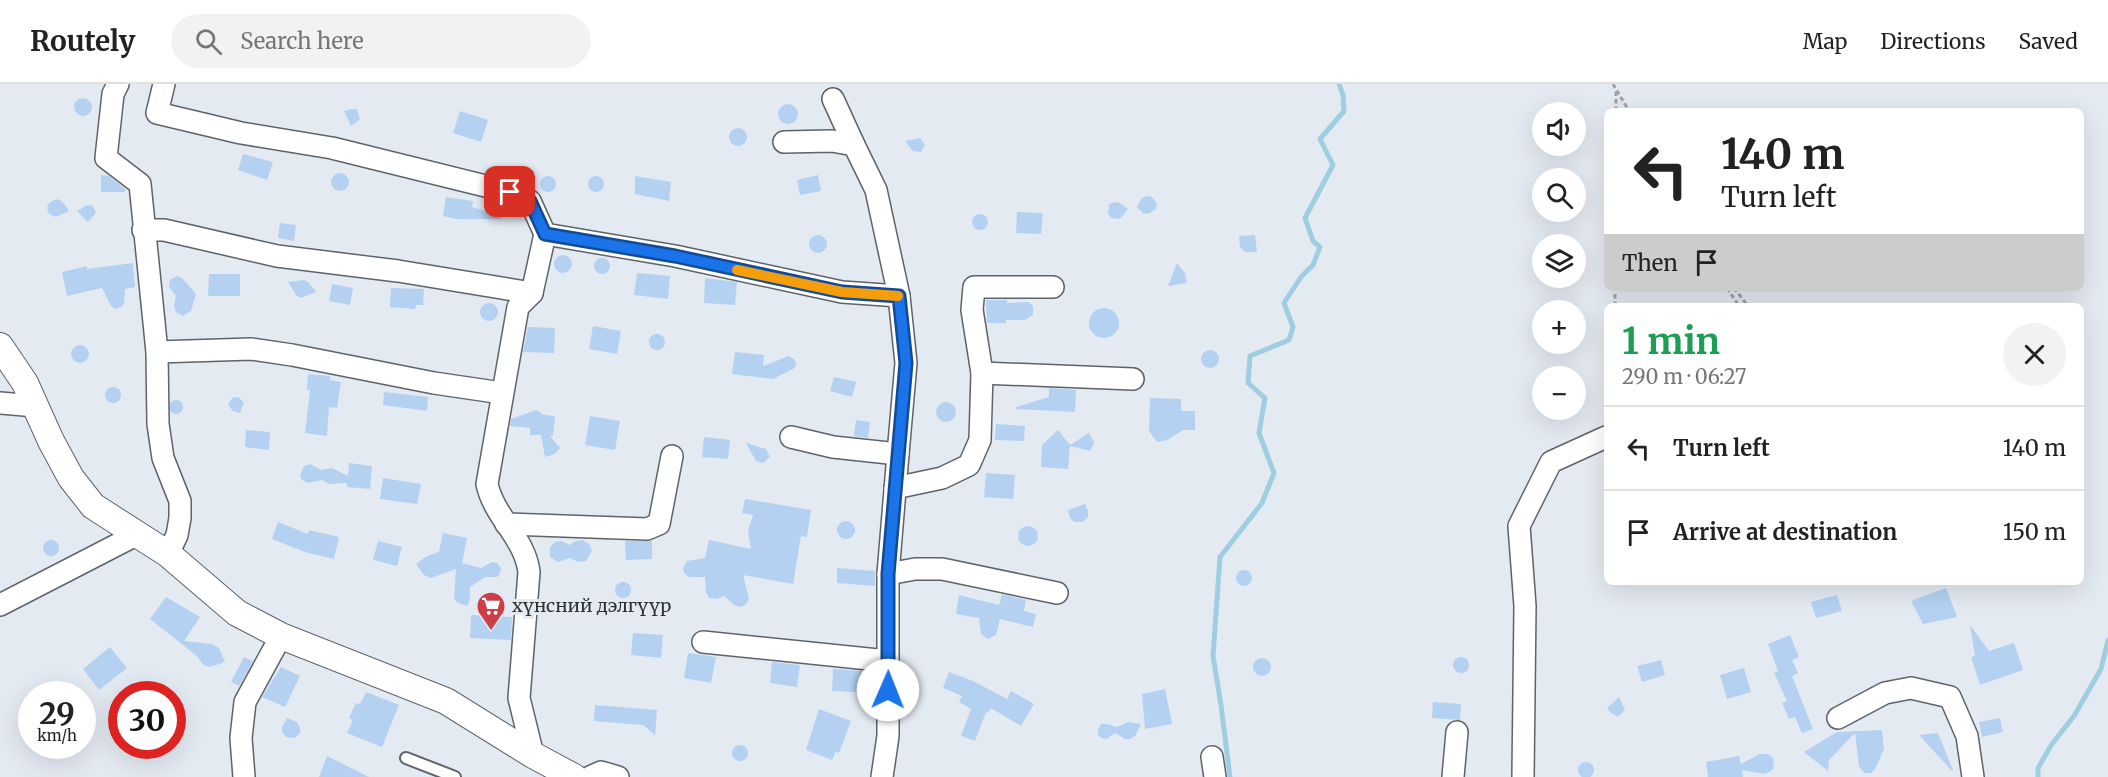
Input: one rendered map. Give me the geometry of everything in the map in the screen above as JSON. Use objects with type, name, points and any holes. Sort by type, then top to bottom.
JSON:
[{"type":"street","points":[[118,84],[113,94],[106,159],[140,184],[157,352],[158,424],[163,458],[180,501],[177,535],[168,554]]},
{"type":"street","points":[[164,84],[157,113],[242,133],[332,148],[510,192],[530,201],[545,234],[532,293],[518,308],[487,484],[490,499],[527,556],[529,572],[519,698],[533,755]]},
{"type":"street","points":[[833,99],[876,190],[899,296],[906,363],[888,574],[888,736],[882,777]]},
{"type":"street","points":[[784,142],[832,141],[854,145]]},
{"type":"street","points":[[143,230],[164,230],[277,256],[398,271],[532,293]]},
{"type":"street","points":[[545,234],[675,256],[842,292],[899,296]]},
{"type":"street","points":[[895,488],[942,478],[969,465],[980,440],[982,373],[972,310],[974,287],[1053,287]]},
{"type":"street","points":[[0,346],[25,383],[71,478],[93,506],[136,536],[168,554],[237,613],[281,636],[446,701],[533,755],[574,777]]},
{"type":"street","points":[[157,352],[251,349],[434,383],[502,393]]},
{"type":"street","points":[[982,373],[1133,379]]},
{"type":"street","points":[[0,403],[36,406]]},
{"type":"street","points":[[791,437],[833,447],[898,454]]},
{"type":"street","points":[[1522,777],[1525,606],[1519,526],[1551,462],[1604,438]]},
{"type":"street","points":[[506,524],[647,529],[659,524],[672,456]]},
{"type":"street","points":[[0,605],[136,536]]},
{"type":"street","points":[[888,574],[915,569],[942,569],[1057,593]]},
{"type":"street","points":[[244,777],[241,738],[245,702],[281,636]]},
{"type":"street","points":[[703,642],[888,661]]},
{"type":"street","points":[[1838,718],[1885,693],[1911,688],[1950,698],[1967,736],[1967,776]]},
{"type":"street","points":[[1453,777],[1457,732]]},
{"type":"street","points":[[590,777],[601,772],[618,777]]},
{"type":"lane","points":[[406,758],[455,777]]},
{"type":"path","points":[[1613,84],[1627,108]]},
{"type":"path","points":[[1616,89],[1616,108]]},
{"type":"path","points":[[1736,291],[1746,303]]},
{"type":"building","points":[[79,98],[87,98],[92,103],[90,114],[79,116],[74,111],[74,103]]},
{"type":"building","points":[[788,104],[795,107],[798,114],[795,121],[788,124],[781,121],[778,114],[781,107]]},
{"type":"building","points":[[357,109],[360,119],[351,126],[344,111]]},
{"type":"building","points":[[460,111],[488,120],[481,142],[453,133]]},
{"type":"building","points":[[738,128],[746,133],[747,137],[742,145],[738,146],[730,141],[729,137],[734,129]]},
{"type":"building","points":[[920,138],[925,145],[921,152],[913,151],[905,141]]},
{"type":"building","points":[[243,154],[273,162],[267,180],[238,170]]},
{"type":"building","points":[[336,173],[344,173],[349,178],[347,189],[336,191],[331,186],[331,178]]},
{"type":"building","points":[[101,175],[109,176],[125,189],[125,192],[101,192]]},
{"type":"building","points":[[818,175],[821,191],[800,195],[797,180]]},
{"type":"building","points":[[545,176],[551,176],[556,184],[554,190],[545,192],[540,187],[540,181]]},
{"type":"building","points":[[596,176],[602,178],[604,184],[602,190],[596,192],[590,190],[588,184],[590,178]]},
{"type":"building","points":[[635,176],[671,182],[669,201],[635,194]]},
{"type":"building","points":[[1146,196],[1152,197],[1157,204],[1156,209],[1148,214],[1143,213],[1137,207],[1141,199]]},
{"type":"building","points":[[446,197],[473,201],[472,207],[502,216],[501,219],[457,219],[443,216]]},
{"type":"building","points":[[56,199],[62,201],[69,211],[56,217],[49,214],[47,208],[49,203]]},
{"type":"building","points":[[1115,202],[1128,209],[1120,219],[1111,218],[1108,213],[1109,204]]},
{"type":"building","points":[[92,205],[96,213],[88,222],[77,211]]},
{"type":"building","points":[[1017,212],[1043,213],[1041,234],[1016,233]]},
{"type":"building","points":[[980,214],[986,216],[988,222],[986,228],[980,230],[974,228],[972,222],[974,216]]},
{"type":"building","points":[[280,223],[296,225],[294,241],[278,238]]},
{"type":"building","points":[[818,235],[825,237],[827,244],[825,251],[818,253],[811,251],[809,244],[811,237]]},
{"type":"building","points":[[1255,235],[1257,252],[1245,252],[1240,247],[1239,236]]},
{"type":"building","points":[[563,255],[569,258],[572,264],[569,270],[563,273],[557,270],[554,264],[557,258]]},
{"type":"building","points":[[599,258],[605,258],[610,266],[608,272],[599,274],[594,269],[594,263]]},
{"type":"building","points":[[133,263],[135,287],[125,289],[124,303],[121,307],[115,309],[111,306],[102,288],[67,296],[62,272],[87,266],[87,269]]},
{"type":"building","points":[[1177,263],[1185,273],[1187,283],[1168,286]]},
{"type":"building","points":[[637,273],[670,276],[668,299],[634,295]]},
{"type":"building","points":[[209,274],[240,274],[240,296],[208,296]]},
{"type":"building","points":[[177,276],[182,278],[196,294],[191,311],[183,316],[176,312],[174,306],[176,296],[169,287],[170,280]]},
{"type":"building","points":[[705,278],[737,282],[735,305],[704,303]]},
{"type":"building","points":[[304,280],[316,292],[301,298],[296,295],[288,282]]},
{"type":"building","points":[[332,284],[353,288],[350,305],[329,301]]},
{"type":"building","points":[[391,288],[424,289],[423,305],[416,305],[415,309],[390,307]]},
{"type":"building","points":[[986,300],[1007,300],[1007,303],[1028,302],[1033,306],[1033,315],[1025,320],[987,323]]},
{"type":"building","points":[[489,303],[495,306],[498,312],[495,318],[489,321],[483,318],[480,312],[483,306]]},
{"type":"building","points":[[1104,308],[1115,312],[1119,323],[1115,334],[1104,338],[1093,334],[1089,323],[1093,312]]},
{"type":"building","points":[[593,326],[621,331],[617,354],[589,349]]},
{"type":"building","points":[[528,327],[555,328],[554,353],[523,352]]},
{"type":"building","points":[[657,334],[663,336],[665,342],[663,348],[657,350],[651,348],[649,342],[651,336]]},
{"type":"building","points":[[76,345],[84,345],[89,350],[87,361],[76,363],[71,358],[71,350]]},
{"type":"building","points":[[1210,350],[1216,353],[1219,359],[1216,365],[1210,368],[1204,365],[1201,359],[1204,353]]},
{"type":"building","points":[[735,352],[764,355],[763,366],[789,356],[795,360],[796,365],[793,369],[773,379],[732,374]]},
{"type":"building","points":[[308,374],[330,376],[330,380],[341,382],[337,408],[329,407],[327,436],[305,433],[310,390],[307,390]]},
{"type":"building","points":[[834,377],[856,382],[852,397],[830,391]]},
{"type":"building","points":[[113,387],[119,389],[121,395],[119,401],[113,403],[107,401],[105,395],[107,389]]},
{"type":"building","points":[[1049,388],[1076,390],[1075,412],[1016,409],[1016,407],[1049,397]]},
{"type":"building","points":[[384,392],[428,397],[427,411],[383,405]]},
{"type":"building","points":[[238,397],[244,402],[240,413],[233,411],[228,405],[232,398]]},
{"type":"building","points":[[1150,398],[1181,399],[1181,411],[1195,411],[1195,430],[1183,430],[1167,440],[1157,442],[1149,431]]},
{"type":"building","points":[[173,400],[179,400],[183,407],[179,414],[173,414],[169,410],[169,404]]},
{"type":"building","points":[[946,402],[953,405],[956,412],[953,419],[946,422],[939,419],[936,412],[939,405]]},
{"type":"building","points":[[536,410],[544,415],[555,416],[553,436],[550,436],[560,448],[555,454],[545,457],[541,435],[530,435],[530,428],[510,426],[511,419]]},
{"type":"building","points":[[590,416],[620,421],[615,450],[585,445]]},
{"type":"building","points":[[856,420],[870,422],[868,438],[854,436]]},
{"type":"building","points":[[996,424],[1025,426],[1024,441],[995,440]]},
{"type":"building","points":[[246,430],[270,432],[269,450],[245,447]]},
{"type":"building","points":[[1058,430],[1070,445],[1089,433],[1094,442],[1093,445],[1090,451],[1070,446],[1068,469],[1041,467],[1042,445]]},
{"type":"building","points":[[704,437],[730,440],[728,459],[702,457]]},
{"type":"building","points":[[746,443],[766,449],[770,457],[763,463],[756,461]]},
{"type":"building","points":[[349,463],[372,466],[370,489],[347,487],[347,483],[329,484],[322,480],[308,483],[302,480],[300,475],[304,466],[310,464],[321,470],[332,468],[348,476]]},
{"type":"building","points":[[986,473],[1015,475],[1013,499],[984,497]]},
{"type":"building","points":[[383,478],[421,484],[417,504],[380,499]]},
{"type":"building","points":[[745,499],[811,510],[807,537],[801,536],[793,584],[743,575],[749,599],[740,607],[724,596],[717,599],[709,598],[706,592],[705,577],[689,577],[684,573],[683,568],[687,561],[705,558],[709,540],[751,549],[748,531],[753,515],[742,513]]},
{"type":"building","points":[[1085,504],[1088,517],[1083,522],[1074,522],[1068,510]]},
{"type":"building","points":[[842,521],[850,521],[855,526],[853,537],[842,539],[837,534],[837,526]]},
{"type":"building","points":[[278,522],[308,534],[309,530],[339,537],[334,559],[305,552],[272,539]]},
{"type":"building","points":[[1028,526],[1035,529],[1038,536],[1035,543],[1028,546],[1021,543],[1018,536],[1021,529]]},
{"type":"building","points":[[443,533],[467,538],[462,563],[481,568],[492,562],[497,563],[501,568],[497,577],[485,577],[470,587],[468,606],[454,599],[456,569],[431,578],[424,575],[416,564],[427,556],[439,552]]},
{"type":"building","points":[[51,540],[59,548],[51,556],[43,548]]},
{"type":"building","points":[[583,540],[589,544],[592,551],[586,561],[578,562],[570,558],[558,562],[550,557],[550,547],[555,542],[562,541],[569,545]]},
{"type":"building","points":[[378,541],[402,547],[397,566],[373,560]]},
{"type":"building","points":[[625,541],[652,541],[652,559],[626,560]]},
{"type":"building","points":[[837,568],[875,571],[875,586],[837,583]]},
{"type":"building","points":[[1244,570],[1252,578],[1244,586],[1236,578]]},
{"type":"building","points":[[623,582],[629,584],[631,590],[629,596],[623,598],[617,596],[615,590],[617,584]]},
{"type":"building","points":[[1946,588],[1957,617],[1923,624],[1911,601]]},
{"type":"building","points":[[1002,594],[1026,600],[1024,611],[1036,614],[1033,627],[1000,619],[996,635],[988,639],[981,634],[979,618],[956,614],[959,595],[999,605]]},
{"type":"building","points":[[1837,595],[1842,611],[1816,618],[1811,602]]},
{"type":"building","points":[[166,597],[200,617],[184,641],[212,644],[219,648],[225,662],[210,667],[203,665],[197,656],[150,619]]},
{"type":"building","points":[[471,615],[512,617],[511,640],[470,638]]},
{"type":"building","points":[[1970,625],[1989,651],[2014,643],[2023,670],[1980,685],[1971,657],[1975,656]]},
{"type":"building","points":[[633,633],[663,635],[661,658],[631,655]]},
{"type":"building","points":[[1790,635],[1799,657],[1792,660],[1798,673],[1792,676],[1813,729],[1802,733],[1795,717],[1789,719],[1782,703],[1787,701],[1774,673],[1778,671],[1768,644]]},
{"type":"building","points":[[110,647],[127,668],[99,690],[96,681],[92,681],[83,669]]},
{"type":"building","points":[[688,653],[716,657],[711,683],[684,678]]},
{"type":"building","points":[[244,657],[253,661],[239,686],[231,682]]},
{"type":"building","points":[[1458,657],[1464,657],[1469,665],[1467,671],[1458,673],[1453,668],[1453,662]]},
{"type":"building","points":[[1262,658],[1268,661],[1271,667],[1268,673],[1262,676],[1256,673],[1253,667],[1256,661]]},
{"type":"building","points":[[1661,660],[1665,675],[1642,682],[1637,666]]},
{"type":"building","points":[[772,662],[800,665],[797,687],[770,683]]},
{"type":"building","points":[[281,667],[300,676],[285,707],[262,697]]},
{"type":"building","points":[[1744,668],[1751,692],[1727,699],[1720,675]]},
{"type":"building","points":[[833,669],[875,674],[875,689],[857,688],[856,692],[832,691]]},
{"type":"building","points":[[949,672],[973,681],[1007,699],[1011,691],[1034,704],[1021,726],[991,708],[988,713],[986,712],[975,741],[961,736],[971,709],[959,702],[962,696],[943,688]]},
{"type":"building","points":[[1165,689],[1172,724],[1145,729],[1142,694]]},
{"type":"building","points":[[366,692],[399,705],[382,747],[347,733],[353,720],[349,718],[356,703],[360,704]]},
{"type":"building","points":[[1619,697],[1625,710],[1618,717],[1607,708]]},
{"type":"building","points":[[1433,702],[1461,704],[1460,720],[1432,718]]},
{"type":"building","points":[[595,705],[657,710],[655,735],[643,725],[594,721]]},
{"type":"building","points":[[819,709],[851,721],[839,753],[836,751],[832,760],[806,750]]},
{"type":"building","points":[[287,718],[297,722],[300,728],[300,733],[295,738],[286,737],[282,732]]},
{"type":"building","points":[[2000,718],[2003,732],[1982,737],[1979,722]]},
{"type":"building","points":[[1128,722],[1141,724],[1135,736],[1130,739],[1125,739],[1115,733],[1107,739],[1098,735],[1101,724],[1117,727]]},
{"type":"building","points":[[1882,730],[1884,749],[1871,773],[1864,773],[1859,766],[1855,733],[1829,760],[1828,771],[1804,752],[1837,732]]},
{"type":"building","points":[[1938,733],[1953,770],[1952,771],[1919,735]]},
{"type":"building","points":[[737,745],[743,745],[748,753],[746,759],[737,761],[732,756],[732,750]]},
{"type":"building","points":[[1760,754],[1768,754],[1774,759],[1773,769],[1769,772],[1764,774],[1742,770],[1743,777],[1708,777],[1706,762],[1739,756],[1741,764]]},
{"type":"building","points":[[327,756],[369,777],[319,777]]},
{"type":"building","points":[[1583,762],[1589,762],[1594,770],[1592,776],[1583,778],[1578,773],[1578,767]]},
{"type":"waterway","points":[[1230,777],[1213,656],[1220,557],[1262,503],[1274,473],[1259,433],[1265,398],[1248,383],[1250,356],[1289,340],[1293,327],[1284,303],[1301,277],[1313,265],[1320,247],[1313,241],[1305,218],[1333,165],[1320,139],[1344,111],[1343,95],[1339,84]]},
{"type":"waterway","points":[[2038,777],[2038,768],[2052,744],[2074,716],[2101,669],[2108,640]]},
{"type":"slow traffic","points":[[737,270],[842,292],[898,296]]},
{"type":"place","name":"хүнсний дэлгүүр","points":[[491,632]]},
{"type":"route","points":[[510,192],[530,201],[545,234],[675,256],[842,292],[899,296],[906,363],[888,574],[888,690]]}]
